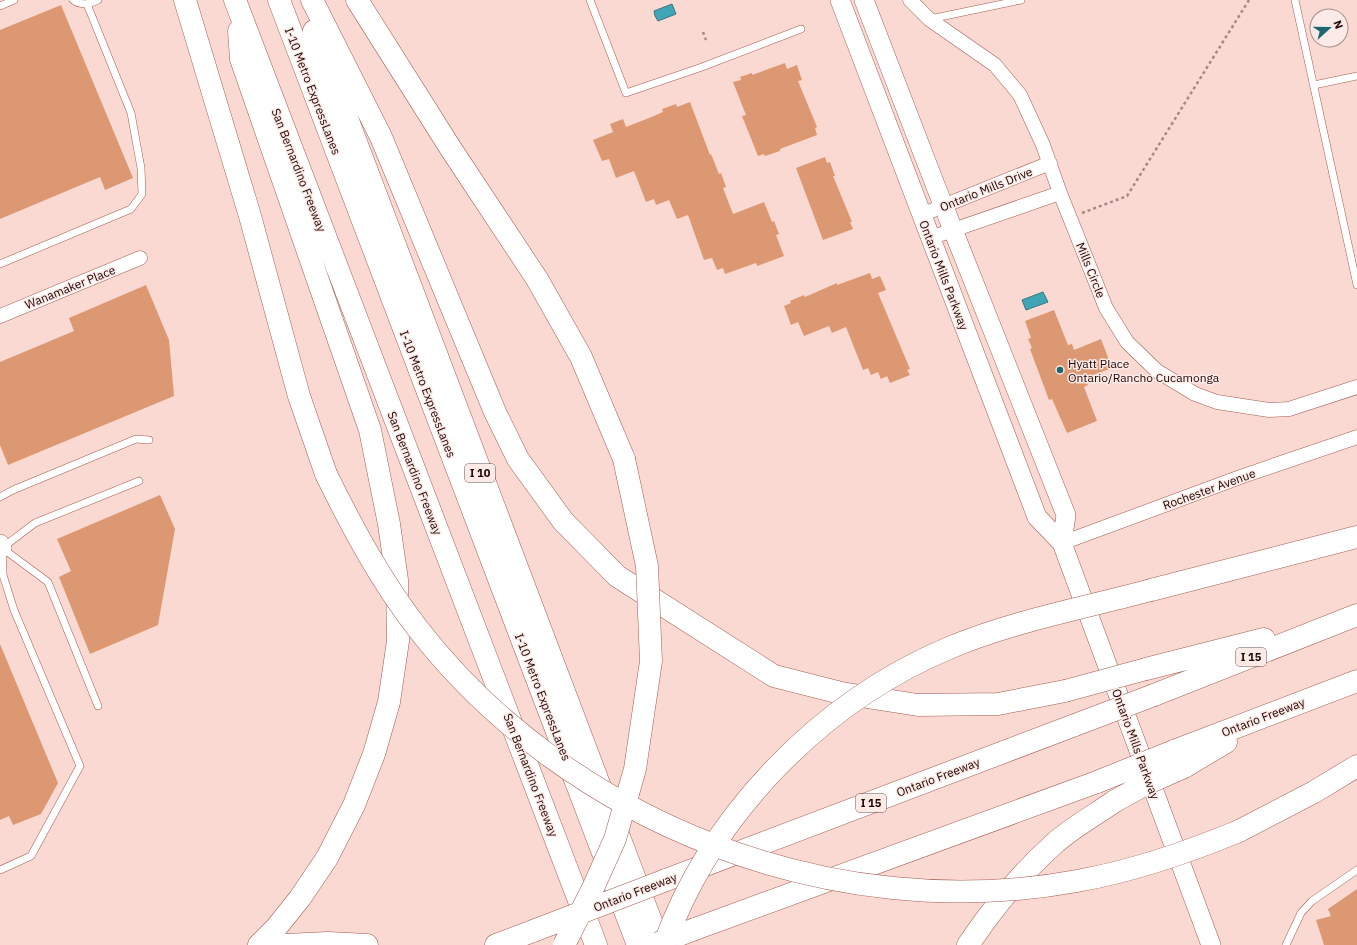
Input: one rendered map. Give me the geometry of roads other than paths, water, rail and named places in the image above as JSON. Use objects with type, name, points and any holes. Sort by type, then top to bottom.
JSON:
[{"type":"highway","points":[[186,0],[250,216],[299,396],[326,474],[354,533],[387,586],[419,630],[456,672],[494,710],[536,746],[578,776],[638,811],[685,834],[740,855],[810,875],[848,882],[899,888],[963,892],[1020,889],[1076,882],[1122,872],[1185,853],[1239,831],[1295,802],[1357,766]]},
{"type":"highway","name":"I-10 Metro ExpressLanes","points":[[279,0],[638,945]]},
{"type":"highway","name":"I 10","points":[[302,0],[660,945]]},
{"type":"highway","points":[[312,0],[381,137],[495,412],[518,458],[563,521],[617,576],[774,676],[841,693],[918,705],[998,704],[1065,691],[1353,617]]},
{"type":"highway","points":[[357,0],[451,150],[537,279],[581,357],[624,460],[647,566],[651,661],[635,769],[615,839],[593,888],[564,945]]},
{"type":"highway","points":[[236,3],[241,59],[370,430],[397,580],[398,641],[389,702],[374,754],[354,805],[327,858],[300,898],[276,928],[259,945]]},
{"type":"highway","name":"San Bernardino Freeway","points":[[236,3],[596,945]]},
{"type":"highway","points":[[664,945],[671,925],[696,876],[728,826],[776,769],[807,739],[849,705],[899,673],[949,648],[1001,630],[1357,537]]},
{"type":"highway","name":"Ontario Freeway","points":[[496,945],[1154,695],[1353,617]]},
{"type":"highway","name":"Ontario Freeway","points":[[651,945],[1097,782],[1179,759],[1289,706],[1357,681]]},
{"type":"highway","points":[[968,945],[991,911],[1025,871],[1056,842],[1115,801],[1146,784],[1179,759]]},
{"type":"highway","points":[[285,945],[328,943],[367,945]]},
{"type":"main road","name":"Ontario Mills Parkway","points":[[840,0],[1037,517],[1062,543],[1211,945]]},
{"type":"main road","name":"Ontario Mills Parkway","points":[[864,0],[943,206],[1066,515],[1062,543]]},
{"type":"street","name":"Mills Circle","points":[[910,0],[929,19],[995,65],[1026,104],[1099,293],[1116,325],[1138,355],[1175,384],[1217,402],[1269,410],[1296,407],[1357,387]]},
{"type":"street","name":"Ontario Mills Drive","points":[[921,215],[1050,163]]},
{"type":"street","points":[[930,238],[1060,193]]},
{"type":"street","name":"Wanamaker Place","points":[[0,316],[140,258]]},
{"type":"street","name":"Rochester Avenue","points":[[1062,543],[1242,476],[1357,437]]},
{"type":"lane","points":[[0,6],[14,0]]},
{"type":"lane","points":[[73,0],[87,4],[98,0]]},
{"type":"lane","points":[[590,0],[626,93],[702,67],[801,29]]},
{"type":"lane","points":[[929,19],[1021,0]]},
{"type":"lane","points":[[1295,0],[1357,285]]},
{"type":"lane","points":[[0,264],[131,209],[142,194],[141,168],[131,113],[87,4]]},
{"type":"lane","points":[[1314,85],[1357,76]]},
{"type":"lane","points":[[0,497],[136,439],[149,440]]},
{"type":"lane","points":[[1,546],[35,523],[139,481]]},
{"type":"lane","points":[[1,546],[48,582],[98,706]]},
{"type":"lane","points":[[0,870],[31,856],[80,766],[14,610],[3,575],[1,546]]},
{"type":"lane","points":[[1286,945],[1301,913],[1312,901],[1357,870]]},
{"type":"water","points":[[672,4],[676,14],[658,21],[654,11]]},
{"type":"water","points":[[1043,292],[1048,302],[1026,310],[1022,300]]},
{"type":"place","name":"Hyatt Place Ontario/Rancho Cucamonga","points":[[1060,370]]}]
